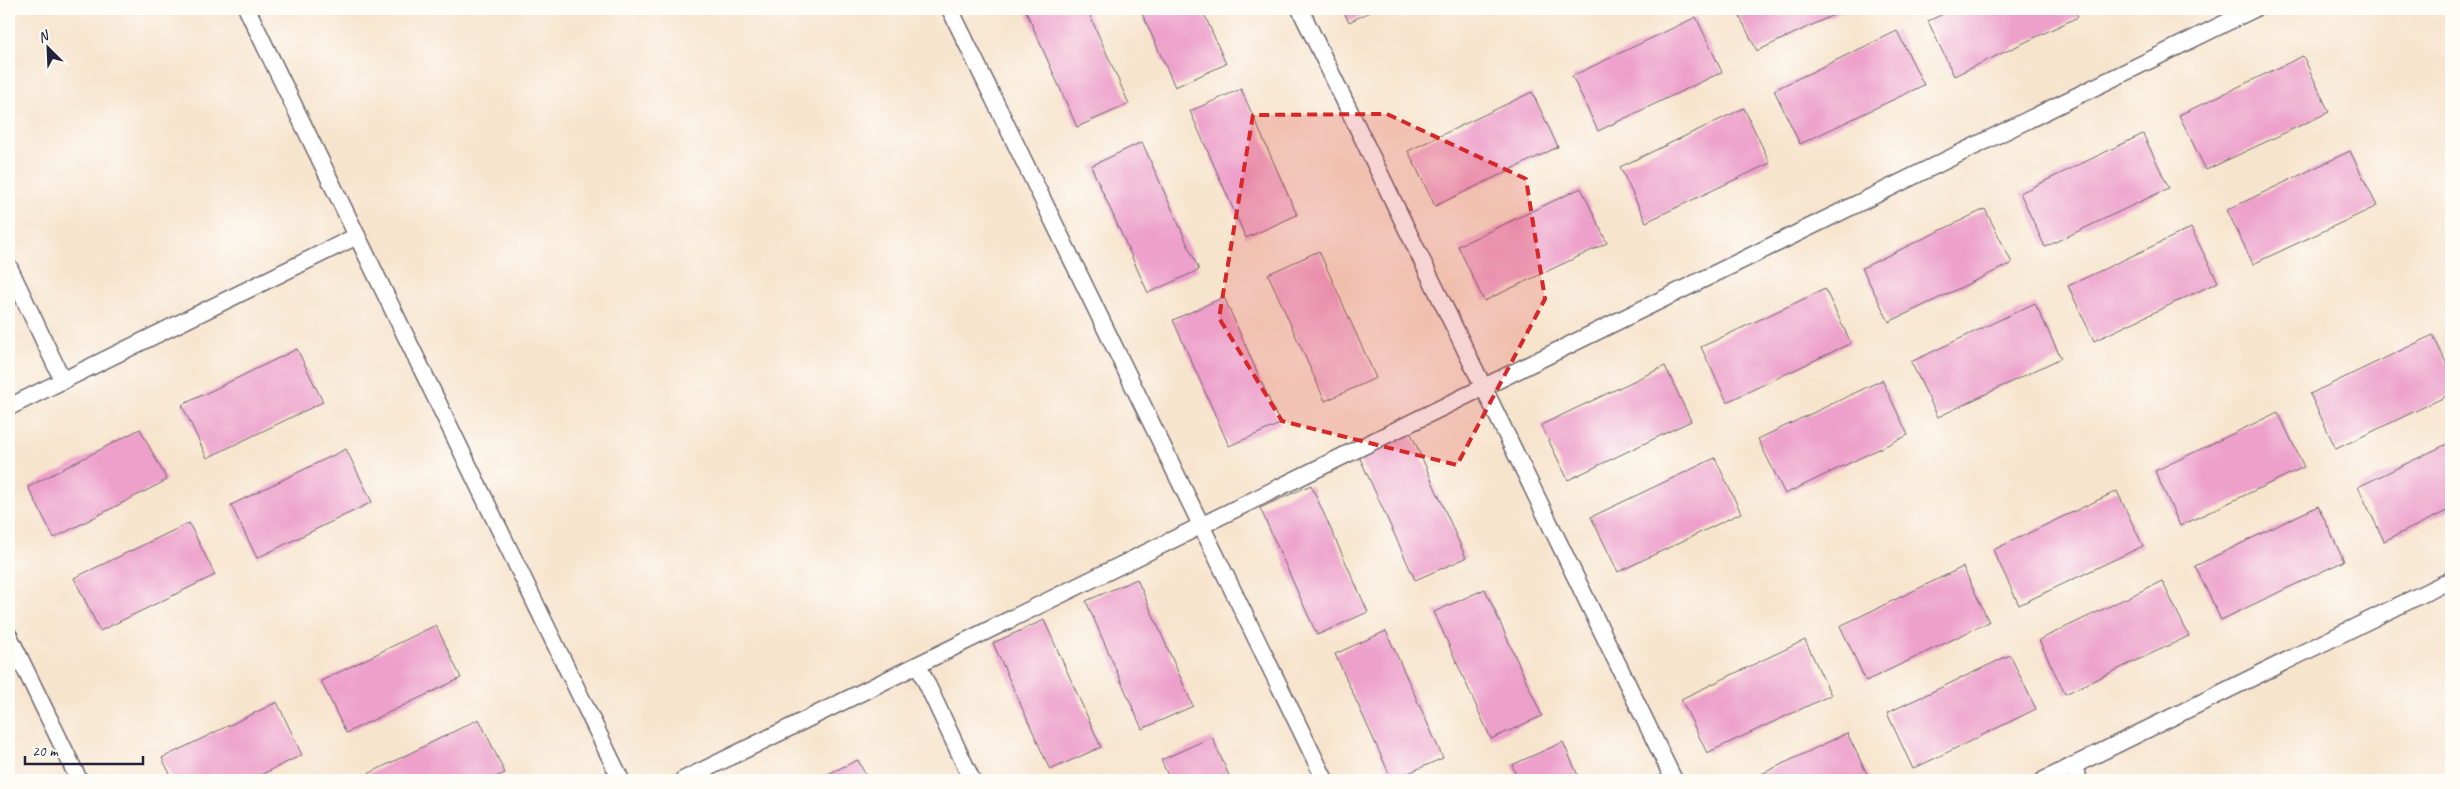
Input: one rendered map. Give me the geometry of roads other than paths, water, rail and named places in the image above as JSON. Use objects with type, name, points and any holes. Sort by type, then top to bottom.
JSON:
[{"type":"lane","points":[[247,9],[621,780]]},
{"type":"lane","points":[[950,9],[1325,780]]},
{"type":"lane","points":[[1300,9],[1674,780]]},
{"type":"lane","points":[[683,780],[2254,9]]},
{"type":"lane","points":[[9,407],[357,236]]},
{"type":"lane","points":[[9,267],[63,381]]},
{"type":"lane","points":[[2044,780],[2076,773],[2451,580]]},
{"type":"lane","points":[[9,636],[79,780]]},
{"type":"lane","points":[[918,665],[972,780]]}]
